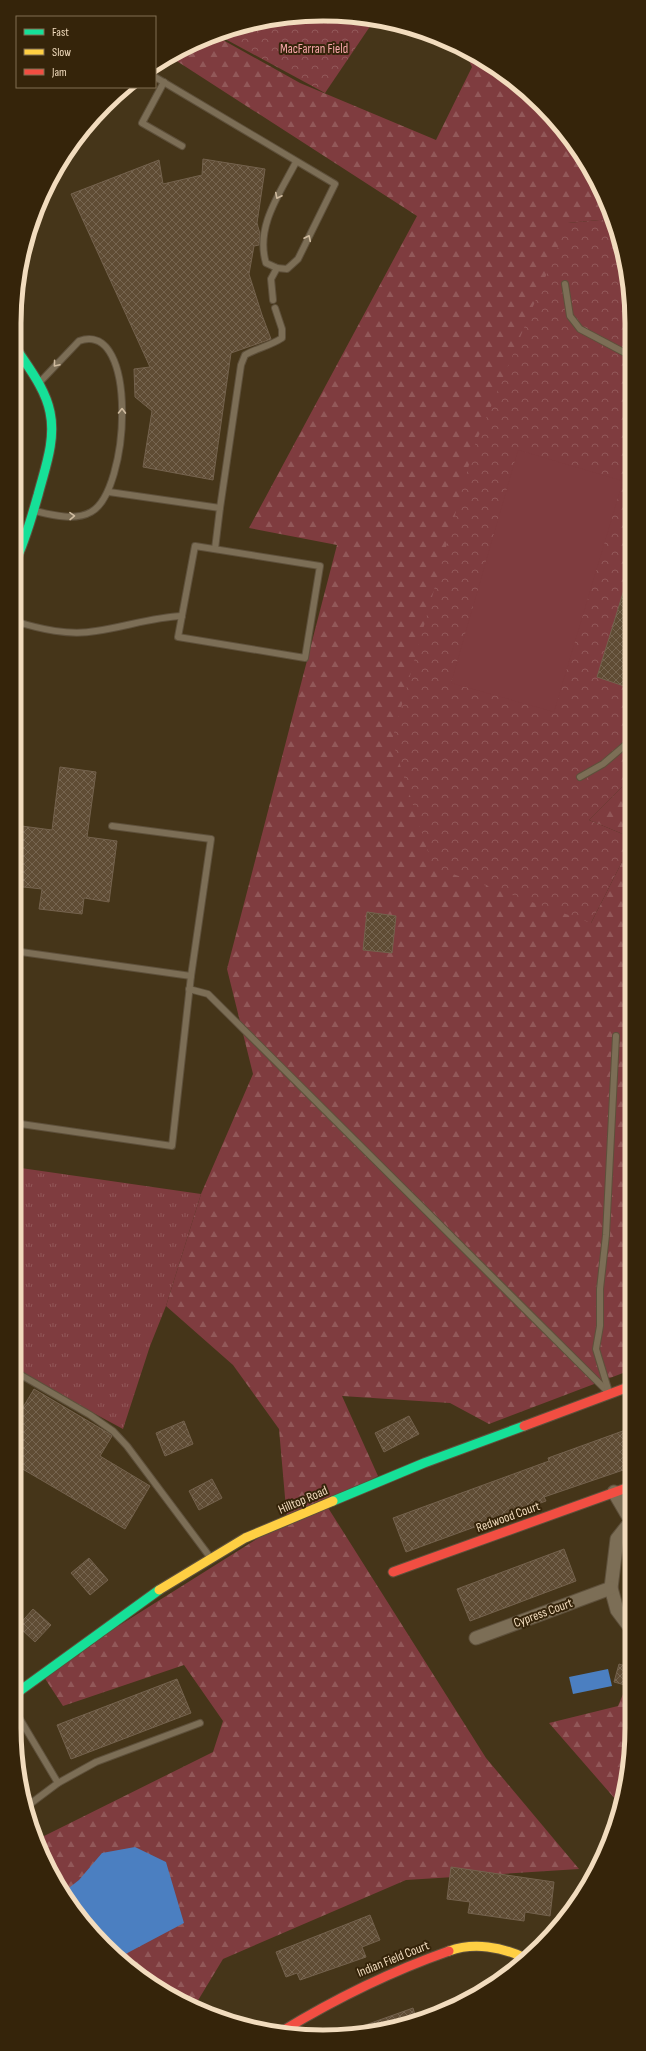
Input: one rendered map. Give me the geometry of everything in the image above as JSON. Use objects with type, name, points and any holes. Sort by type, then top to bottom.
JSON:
[{"type":"street","points":[[21,356],[39,383],[50,412],[52,432],[50,452],[25,541],[21,549]]},
{"type":"street","name":"Hilltop Road","points":[[21,1690],[160,1589],[245,1538],[409,1469],[625,1388]]},
{"type":"street","name":"Redwood Court","points":[[393,1572],[625,1488]]},
{"type":"street","points":[[614,1492],[625,1511]]},
{"type":"street","points":[[625,1529],[617,1539],[611,1588],[617,1610],[625,1621]]},
{"type":"street","name":"Cypress Court","points":[[476,1638],[611,1588]]},
{"type":"street","name":"Indian Field Court","points":[[288,2027],[308,2014],[354,1990],[459,1947],[492,1946],[509,1950],[521,1956]]},
{"type":"lane","points":[[156,78],[335,184],[298,259],[287,268],[277,268],[266,263],[263,254],[263,235],[269,216],[296,162]]},
{"type":"lane","points":[[164,82],[142,123],[182,146]]},
{"type":"lane","points":[[273,300],[271,279],[277,268]]},
{"type":"lane","points":[[565,284],[570,316],[580,329],[625,352]]},
{"type":"lane","points":[[215,549],[241,366],[245,355],[272,345],[282,338],[282,329],[276,308]]},
{"type":"lane","points":[[33,511],[57,516],[79,516],[90,513],[99,507],[109,492],[119,448],[122,404],[115,362],[109,350],[100,341],[85,338],[79,340],[39,383]]},
{"type":"lane","points":[[109,492],[220,508]]},
{"type":"lane","points":[[195,546],[320,566],[304,658],[178,637],[182,616],[195,546]]},
{"type":"lane","points":[[21,623],[55,630],[95,632],[169,617],[182,616]]},
{"type":"lane","points":[[580,776],[603,764],[625,745]]},
{"type":"lane","points":[[21,1124],[172,1146],[189,989],[211,839],[112,826]]},
{"type":"lane","points":[[21,952],[191,976]]},
{"type":"lane","points":[[189,989],[208,994],[610,1393]]},
{"type":"lane","points":[[610,1393],[596,1349],[600,1326],[600,1289],[606,1235],[616,1036]]},
{"type":"lane","points":[[21,1375],[90,1415],[113,1431],[127,1446],[211,1558]]},
{"type":"lane","points":[[21,1720],[58,1784]]},
{"type":"lane","points":[[31,1804],[58,1784],[96,1762],[200,1723]]},
{"type":"green space","name":"MacFarran Field","points":[[323,21],[371,25],[325,93],[223,38],[264,27],[303,22]]},
{"type":"green space","points":[[221,39],[300,83],[436,140],[472,67],[468,58],[507,83],[537,109],[563,139],[585,172],[607,219],[568,223],[591,923],[625,856],[625,1372],[489,1424],[450,1403],[342,1396],[378,1476],[325,1503],[486,1758],[579,1869],[406,1880],[223,1959],[197,2002],[172,1990],[139,1968],[109,1942],[83,1912],[61,1879],[42,1837],[213,1752],[223,1721],[184,1665],[63,1706],[42,1674],[287,1520],[279,1429],[233,1365],[166,1306],[201,1194],[253,1074],[227,969],[337,545],[249,528],[417,216],[175,60]]},
{"type":"green space","points":[[607,219],[615,245],[619,264],[625,323],[625,784],[589,820],[625,835],[625,856],[591,923],[433,867],[392,740],[474,447],[568,223]]},
{"type":"green space","points":[[518,450],[623,481],[554,712],[451,683]]},
{"type":"green space","points":[[625,784],[625,835],[589,820]]},
{"type":"green space","points":[[21,1168],[201,1194],[166,1306],[150,1346],[123,1429],[21,1374]]},
{"type":"green space","points":[[625,1690],[624,1748],[616,1800],[549,1723],[618,1706]]},
{"type":"water","points":[[608,1669],[612,1686],[573,1694],[569,1677]]},
{"type":"water","points":[[135,1847],[166,1862],[184,1923],[124,1955],[109,1942],[83,1912],[67,1889],[79,1880],[102,1853]]},
{"type":"building","points":[[203,159],[265,169],[257,223],[260,234],[259,245],[254,246],[249,274],[271,339],[231,353],[213,480],[143,467],[152,411],[135,397],[134,369],[150,367],[71,194],[159,160],[163,184],[202,175]]},
{"type":"building","points":[[625,586],[625,686],[597,677]]},
{"type":"building","points":[[60,767],[96,772],[87,837],[117,841],[109,902],[84,898],[82,914],[39,909],[42,889],[21,887],[21,826],[52,830]]},
{"type":"building","points":[[367,912],[396,916],[392,953],[363,950]]},
{"type":"building","points":[[34,1389],[112,1436],[100,1456],[150,1486],[125,1529],[21,1468],[21,1410]]},
{"type":"building","points":[[409,1416],[419,1434],[384,1452],[375,1433]]},
{"type":"building","points":[[184,1421],[193,1444],[165,1456],[156,1433]]},
{"type":"building","points":[[625,1430],[625,1469],[544,1497],[546,1501],[406,1552],[393,1518],[549,1461],[548,1458]]},
{"type":"building","points":[[212,1479],[222,1498],[199,1510],[189,1491]]},
{"type":"building","points":[[564,1549],[576,1581],[470,1621],[457,1589]]},
{"type":"building","points":[[89,1558],[108,1580],[90,1595],[71,1573]]},
{"type":"building","points":[[33,1609],[51,1625],[35,1642],[21,1629],[21,1623]]},
{"type":"building","points":[[619,1664],[625,1666],[625,1685],[614,1682]]},
{"type":"building","points":[[177,1679],[191,1713],[71,1759],[57,1725]]},
{"type":"building","points":[[451,1867],[554,1882],[550,1916],[525,1912],[524,1921],[468,1913],[470,1902],[447,1899]]},
{"type":"building","points":[[370,1915],[380,1940],[362,1947],[366,1957],[300,1980],[297,1973],[286,1977],[276,1952]]},
{"type":"building","points":[[413,2008],[415,2015],[382,2024],[359,2027]]},
{"type":"traffic: fast","points":[[21,356],[40,385],[48,403],[52,433],[49,454],[21,549]]},
{"type":"traffic: fast","points":[[333,1501],[424,1463],[524,1426]]},
{"type":"traffic: fast","points":[[21,1690],[159,1590]]},
{"type":"traffic: slow","points":[[159,1590],[245,1538],[333,1501]]},
{"type":"traffic: slow","points":[[449,1951],[458,1948],[478,1946],[507,1951],[521,1956]]},
{"type":"traffic: jam","points":[[524,1426],[625,1388]]},
{"type":"traffic: jam","points":[[393,1572],[625,1489]]},
{"type":"traffic: jam","points":[[288,2027],[320,2009],[383,1977],[449,1951]]}]
